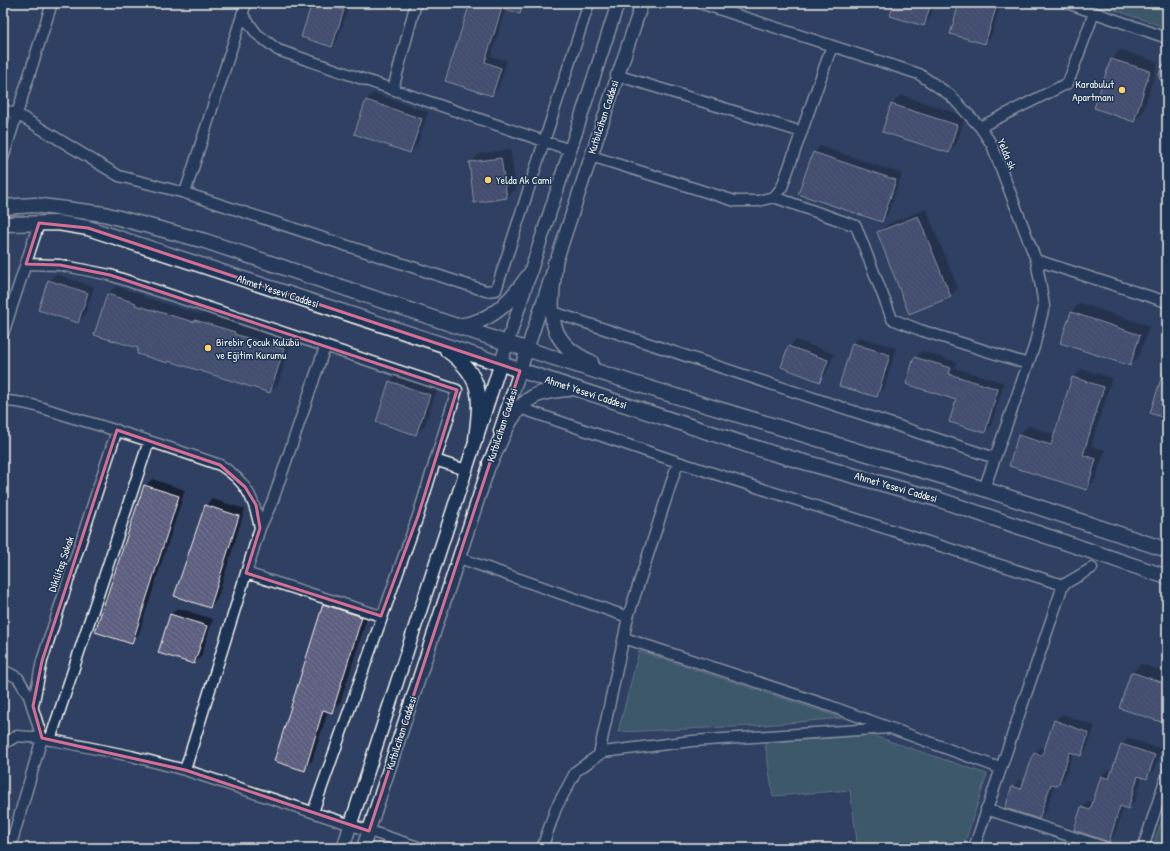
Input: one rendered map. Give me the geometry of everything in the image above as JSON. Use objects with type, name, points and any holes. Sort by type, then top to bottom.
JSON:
[{"type":"main road","name":"Ahmet Yesevi Caddesi","points":[[3,207],[34,206],[63,208],[104,214],[205,241],[507,343],[662,392],[984,489],[1167,550]]},
{"type":"main road","name":"Ahmet Yesevi Caddesi","points":[[3,224],[58,223],[88,228],[520,371],[772,452],[937,499],[1167,577]]},
{"type":"main road","points":[[555,263],[550,311],[555,329],[565,344],[576,355],[662,392]]},
{"type":"main road","points":[[455,326],[470,325],[489,317],[514,297],[529,275]]},
{"type":"main road","points":[[437,343],[460,360],[468,368],[474,379],[480,406],[476,439]]},
{"type":"main road","points":[[490,463],[512,419],[520,408],[534,396],[544,393],[575,389]]},
{"type":"street","points":[[3,158],[52,3]]},
{"type":"street","points":[[185,193],[246,3]]},
{"type":"street","points":[[393,89],[416,3]]},
{"type":"street","points":[[3,110],[17,114],[119,176],[185,193],[486,292],[496,290],[500,281],[589,3]]},
{"type":"street","name":"Kutbilcihan Caddesi","points":[[343,848],[618,3]]},
{"type":"street","name":"Kutbilcihan Caddesi","points":[[363,848],[459,558],[526,349],[591,156],[616,75],[642,3]]},
{"type":"street","name":"Yelda sk","points":[[700,3],[919,74],[950,94],[980,127],[992,146],[1036,260],[1044,306],[1028,364],[984,489]]},
{"type":"street","points":[[1067,3],[1167,38]]},
{"type":"street","points":[[980,127],[1068,83],[1094,13]]},
{"type":"street","points":[[242,14],[257,34],[278,50],[570,150]]},
{"type":"street","points":[[774,197],[782,187],[832,46]]},
{"type":"street","points":[[1167,70],[1165,76],[1167,76]]},
{"type":"street","points":[[616,75],[802,132]]},
{"type":"street","points":[[591,156],[735,201],[758,201],[774,197],[856,226],[892,319],[920,330],[1028,364]]},
{"type":"street","points":[[3,334],[39,223]]},
{"type":"street","points":[[1036,260],[1167,302]]},
{"type":"street","points":[[26,264],[60,265],[110,275],[457,390],[418,516],[381,616],[313,812]]},
{"type":"street","points":[[550,311],[995,458]]},
{"type":"street","points":[[185,770],[260,528],[273,500],[325,347]]},
{"type":"street","points":[[3,401],[22,403],[117,430],[220,465],[230,471],[245,487],[256,505],[260,528]]},
{"type":"street","points":[[520,408],[678,462],[1063,585]]},
{"type":"street","name":"Dikilitaş Sokak","points":[[33,706],[42,661],[117,430]]},
{"type":"street","points":[[10,848],[148,441]]},
{"type":"street","points":[[435,460],[466,470]]},
{"type":"street","points":[[599,754],[628,617],[678,462]]},
{"type":"street","points":[[459,558],[628,617]]},
{"type":"street","points":[[974,848],[1063,585],[1092,568]]},
{"type":"street","points":[[246,573],[381,616]]},
{"type":"street","points":[[624,638],[830,706],[1000,768]]},
{"type":"street","points":[[3,670],[18,678],[29,696],[46,739]]},
{"type":"street","points":[[542,848],[556,808],[576,771],[603,752],[692,741],[889,728]]},
{"type":"street","points":[[3,744],[16,736],[46,739],[131,756],[185,770],[313,812],[369,831],[401,845],[421,848]]},
{"type":"street","points":[[1143,848],[1167,774]]},
{"type":"street","points":[[986,809],[1107,848]]},
{"type":"highlighted area","points":[[39,223],[88,228],[520,371],[369,831],[185,770],[42,738],[33,706],[42,661],[117,430],[220,465],[245,487],[256,505],[260,528],[246,573],[381,616],[418,516],[457,390],[110,275],[60,265],[26,264]]},
{"type":"green space","points":[[1095,3],[1167,3],[1167,29],[1161,26]]},
{"type":"green space","points":[[639,651],[842,718],[753,726],[618,732]]},
{"type":"green space","points":[[871,735],[987,774],[963,848],[858,848],[850,790],[773,796],[765,743]]},
{"type":"green space","points":[[1167,805],[1167,848],[1152,848]]},
{"type":"building","points":[[312,3],[321,3],[344,10],[332,47],[301,37]]},
{"type":"building","points":[[470,3],[524,3],[520,14],[502,8],[485,62],[501,68],[492,96],[445,81]]},
{"type":"building","points":[[894,3],[931,3],[924,26],[890,16]]},
{"type":"building","points":[[959,3],[978,3],[996,8],[985,44],[950,34]]},
{"type":"building","name":"Karabulut Apartmanı","points":[[1111,59],[1150,71],[1134,122],[1094,108]]},
{"type":"building","points":[[366,100],[422,119],[410,153],[354,134]]},
{"type":"building","points":[[891,104],[957,125],[949,153],[882,132]]},
{"type":"building","points":[[813,152],[896,180],[882,222],[798,194]]},
{"type":"building","name":"Yelda Ak Cami","points":[[501,158],[507,198],[474,203],[469,162]]},
{"type":"building","points":[[918,216],[951,297],[909,314],[877,232]]},
{"type":"building","points":[[48,280],[88,293],[78,323],[38,310]]},
{"type":"building","points":[[107,294],[136,303],[135,305],[194,322],[195,320],[235,332],[234,334],[284,349],[270,393],[169,361],[168,363],[137,354],[138,348],[94,335]]},
{"type":"building","points":[[1071,312],[1140,335],[1130,366],[1060,343]]},
{"type":"building","points":[[852,343],[890,355],[877,397],[839,386]]},
{"type":"building","points":[[788,346],[828,360],[820,382],[781,367]]},
{"type":"building","points":[[914,357],[951,368],[949,374],[998,389],[985,433],[949,422],[956,400],[906,384]]},
{"type":"building","points":[[1165,366],[1167,367],[1167,419],[1150,413]]},
{"type":"building","points":[[1072,377],[1104,387],[1083,455],[1096,459],[1087,490],[1009,466],[1018,435],[1051,445]]},
{"type":"building","points":[[389,381],[430,395],[416,435],[376,422]]},
{"type":"building","points":[[144,485],[179,496],[132,644],[95,632]]},
{"type":"building","points":[[205,505],[239,516],[210,608],[174,596]]},
{"type":"building","points":[[323,604],[362,617],[332,713],[323,710],[305,771],[274,761]]},
{"type":"building","points":[[170,614],[207,626],[194,664],[158,653]]},
{"type":"building","points":[[1131,672],[1167,684],[1167,724],[1119,708]]},
{"type":"building","points":[[1054,720],[1089,733],[1081,756],[1070,752],[1058,786],[1051,784],[1039,819],[1005,808],[1012,786],[1021,789],[1034,753],[1042,756]]},
{"type":"building","points":[[1121,744],[1155,755],[1147,779],[1138,776],[1128,809],[1120,806],[1109,842],[1074,830],[1081,807],[1090,810],[1101,776],[1109,779]]},
{"type":"place","name":"Karabulut Apartmanı","points":[[1122,90]]},
{"type":"place","name":"Yelda Ak Cami","points":[[488,180]]},
{"type":"place","name":"Birebir Çocuk Kulübü ve Eğitim Kurumu","points":[[208,348]]}]
